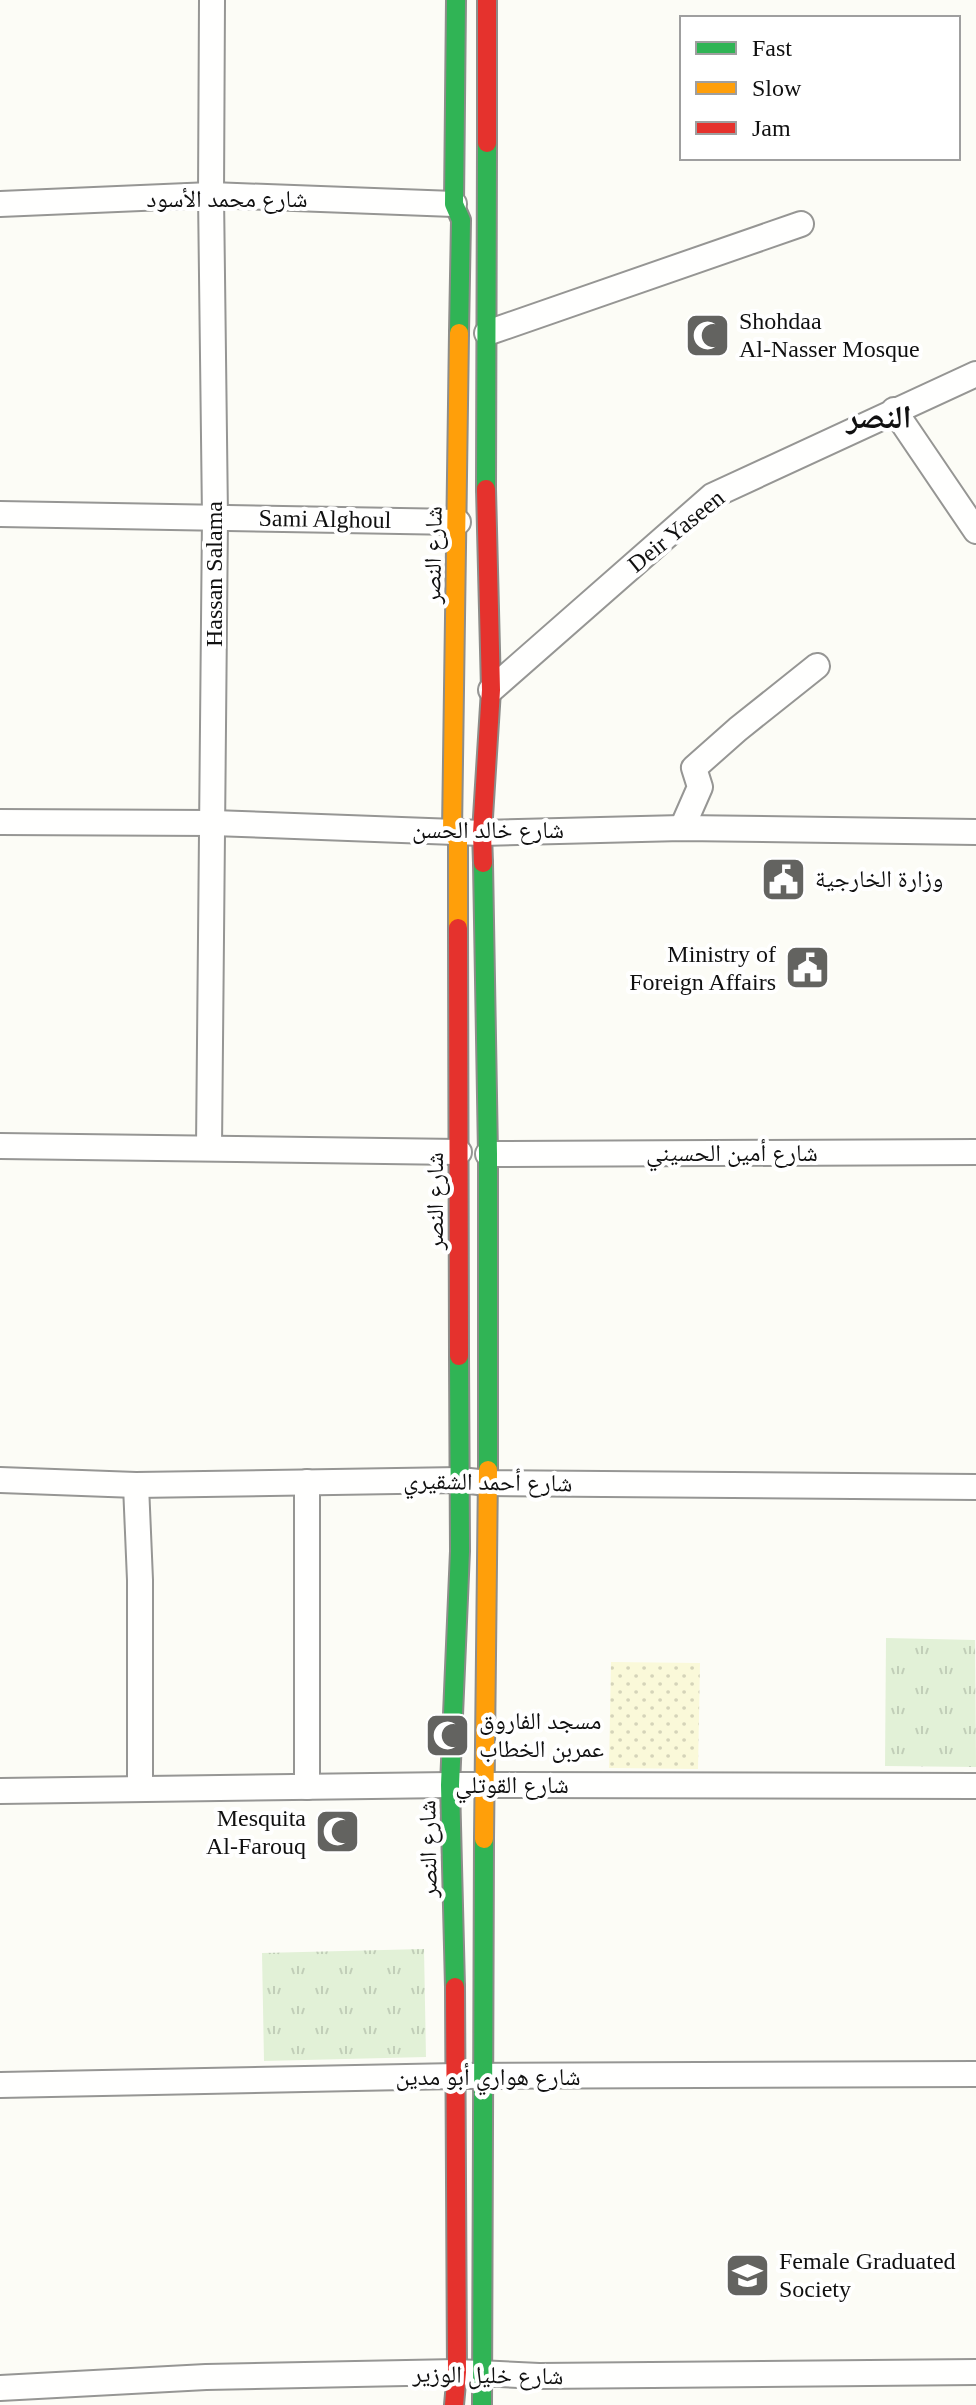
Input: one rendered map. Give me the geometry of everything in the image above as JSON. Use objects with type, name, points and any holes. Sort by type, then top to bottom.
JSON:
[{"type":"main road","name":"شارع النصر","points":[[454,2405],[457,2372],[457,2076],[450,1785],[460,1551],[458,840],[452,832],[461,220],[454,204],[456,0]]},
{"type":"main road","points":[[482,2405],[488,1154],[482,833],[491,690],[486,505],[487,0]]},
{"type":"street","name":"Hassan Salama","points":[[209,1148],[215,517],[212,0]]},
{"type":"street","name":"شارع محمد الأسود","points":[[0,204],[211,195],[454,204]]},
{"type":"street","points":[[487,333],[801,224]]},
{"type":"street","name":"Deir Yaseen","points":[[491,690],[712,496],[976,374]]},
{"type":"street","points":[[894,410],[976,531]]},
{"type":"street","name":"Sami Alghoul","points":[[0,514],[458,522]]},
{"type":"street","points":[[682,828],[700,787],[694,768],[817,666]]},
{"type":"street","name":"شارع خالد الحسن","points":[[0,822],[213,823],[482,833],[682,828],[974,830]]},
{"type":"street","points":[[0,1146],[459,1152]]},
{"type":"street","name":"شارع أمين الحسيني","points":[[488,1154],[976,1152]]},
{"type":"street","name":"شارع أحمد الشقيري","points":[[0,1480],[136,1485],[460,1480],[488,1483],[976,1487]]},
{"type":"street","points":[[307,1482],[307,1787]]},
{"type":"street","points":[[136,1485],[140,1580],[140,1788]]},
{"type":"street","name":"شارع القوتلي","points":[[0,1791],[450,1785],[976,1786]]},
{"type":"street","name":"شارع هواري أبو مدين","points":[[0,2085],[457,2076],[976,2074]]},
{"type":"street","name":"شارع خليل الوزير","points":[[0,2388],[206,2377],[457,2372],[483,2375],[976,2372]]},
{"type":"green space","points":[[886,1638],[975,1640],[976,1767],[885,1766]]},
{"type":"green space","points":[[424,1949],[426,2057],[264,2061],[262,1953]]},
{"type":"sand","points":[[611,1662],[700,1663],[698,1769],[609,1768]]},
{"type":"traffic: fast","points":[[456,0],[454,204],[461,220],[459,333]]},
{"type":"traffic: fast","points":[[486,489],[487,143]]},
{"type":"traffic: fast","points":[[483,863],[488,1154],[488,1470]]},
{"type":"traffic: fast","points":[[455,1987],[450,1785],[460,1551],[459,1356]]},
{"type":"traffic: fast","points":[[482,2405],[484,1839]]},
{"type":"traffic: slow","points":[[458,928],[458,840],[452,832],[459,333]]},
{"type":"traffic: slow","points":[[484,1839],[488,1470]]},
{"type":"traffic: jam","points":[[487,0],[487,143]]},
{"type":"traffic: jam","points":[[483,863],[491,690],[486,489]]},
{"type":"traffic: jam","points":[[458,928],[459,1356]]},
{"type":"traffic: jam","points":[[454,2405],[457,2372],[455,1987]]},
{"type":"place","name":"Shohdaa Al-Nasser Mosque","points":[[708,335]]},
{"type":"place","name":"وزارة الخارجية","points":[[784,879]]},
{"type":"place","name":"Ministry of Foreign Affairs","points":[[807,968]]},
{"type":"place","name":"مسجد الفاروق عمربن الخطاب","points":[[448,1735]]},
{"type":"place","name":"Mesquita Al-Farouq","points":[[337,1832]]},
{"type":"place","name":"Female Graduated Society","points":[[748,2275]]},
{"type":"district","name":"النصر","points":[[879,417]]}]
